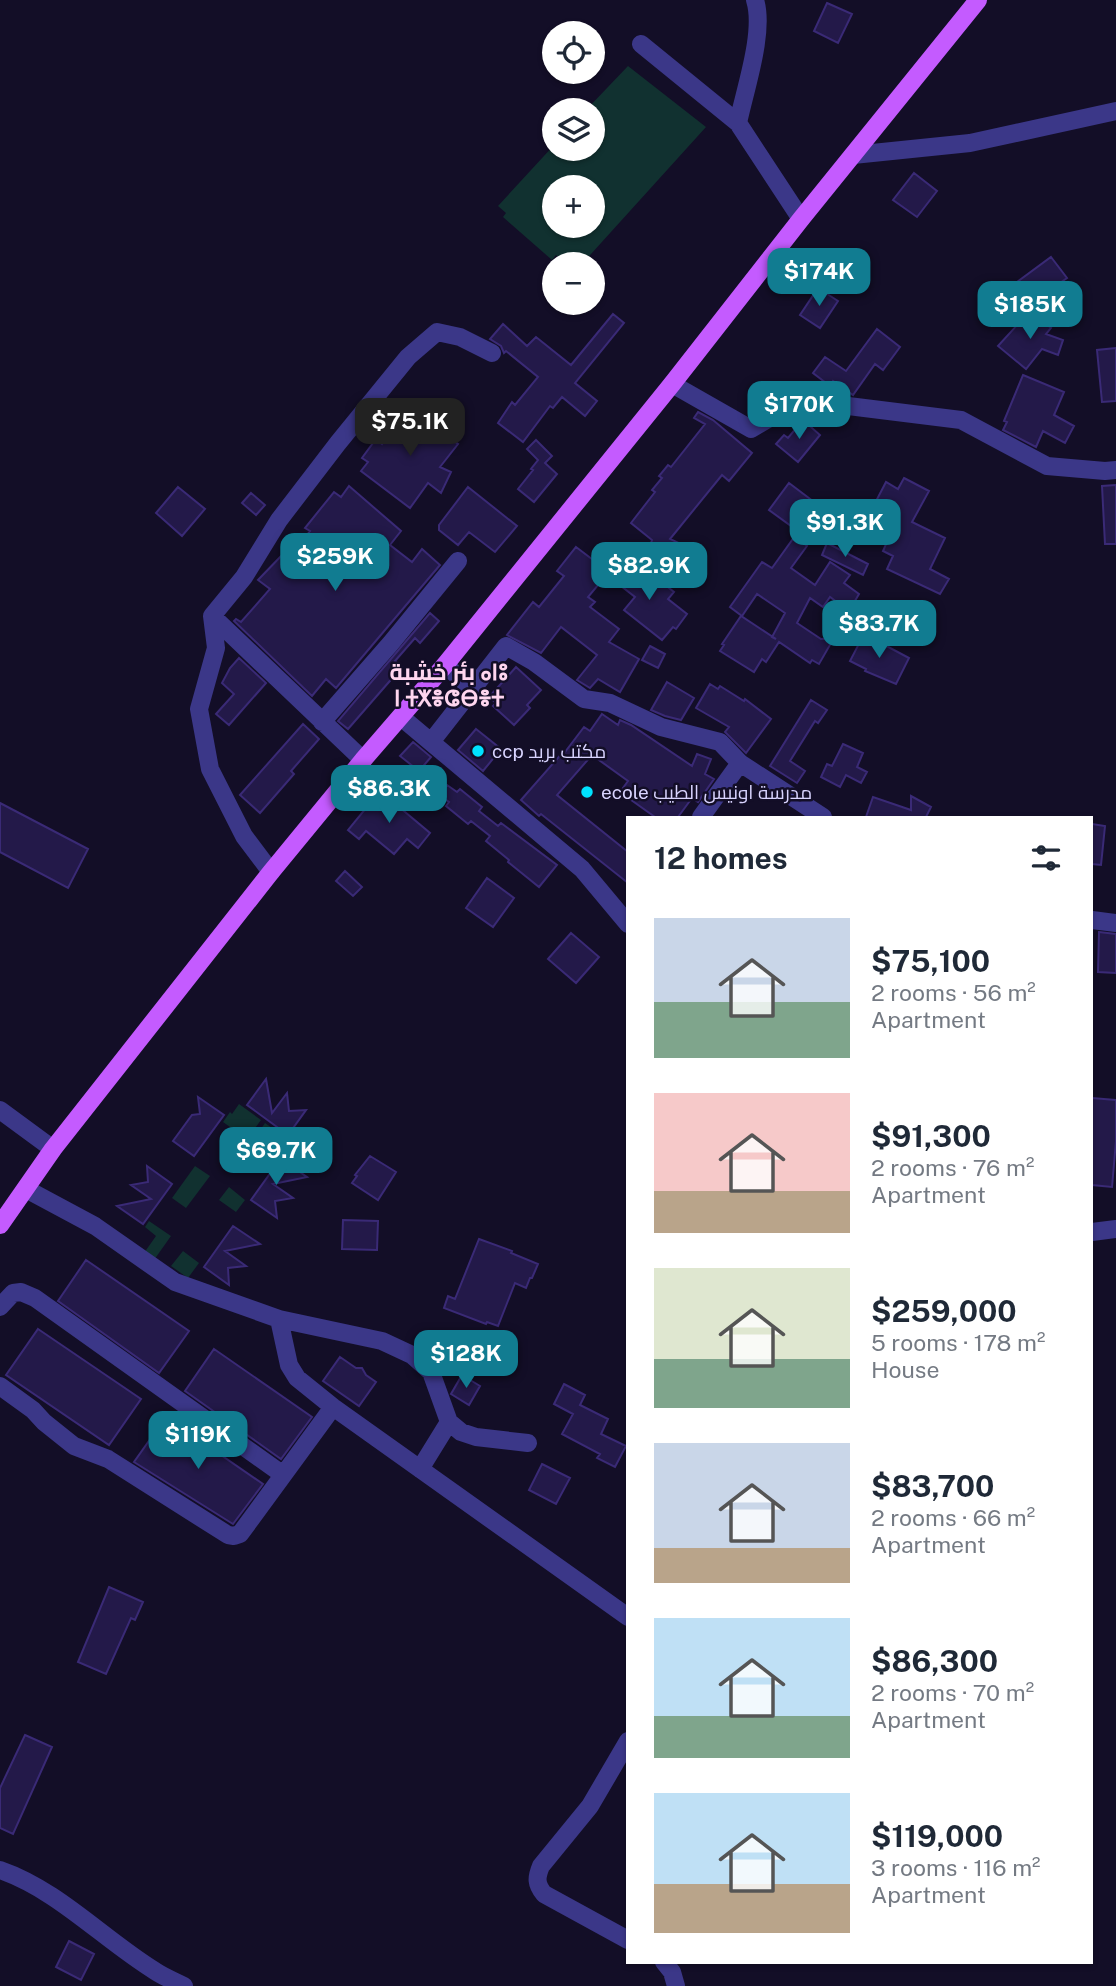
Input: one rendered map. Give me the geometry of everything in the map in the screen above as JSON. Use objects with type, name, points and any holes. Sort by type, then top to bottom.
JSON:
[{"type":"main road","points":[[0,1225],[53,1149],[271,872],[445,665],[978,0]]},
{"type":"street","points":[[738,122],[757,40],[758,8],[755,0]]},
{"type":"street","points":[[641,44],[738,122],[801,219]]},
{"type":"street","points":[[853,155],[970,143],[1116,111]]},
{"type":"street","points":[[271,872],[244,836],[210,769],[200,709],[216,648],[212,616],[244,576],[279,520],[408,357],[437,332],[460,337],[492,353]]},
{"type":"street","points":[[672,384],[751,429],[800,400],[961,420],[1047,466],[1116,470]]},
{"type":"street","points":[[322,722],[458,561]]},
{"type":"street","points":[[212,616],[363,760]]},
{"type":"street","points":[[431,742],[506,646],[534,662],[584,699],[610,703],[661,727],[720,742],[740,763],[821,816]]},
{"type":"street","points":[[445,665],[474,690]]},
{"type":"street","points":[[401,717],[582,869],[626,922]]},
{"type":"street","points":[[702,816],[740,763]]},
{"type":"street","points":[[608,899],[626,902]]},
{"type":"street","points":[[1093,920],[1116,923]]},
{"type":"street","points":[[0,1110],[53,1149]]},
{"type":"street","points":[[26,1189],[95,1226],[175,1282],[279,1319],[382,1341],[412,1355],[431,1372],[449,1422],[461,1432],[476,1437],[528,1443]]},
{"type":"street","points":[[1093,1232],[1116,1229]]},
{"type":"street","points":[[0,1307],[13,1293],[21,1292],[35,1298],[282,1474]]},
{"type":"street","points":[[279,1319],[289,1365],[296,1378],[332,1408],[626,1616]]},
{"type":"street","points":[[0,1386],[33,1410],[74,1446],[108,1459],[228,1535],[234,1536],[240,1534],[332,1408]]},
{"type":"street","points":[[420,1469],[449,1422]]},
{"type":"street","points":[[626,1744],[590,1806],[541,1866],[537,1875],[537,1885],[544,1894],[626,1939]]},
{"type":"street","points":[[0,1870],[13,1874],[42,1891],[156,1973],[184,1986]]},
{"type":"street","points":[[666,1964],[673,1972],[676,1986]]},
{"type":"green space","points":[[628,66],[706,127],[593,252],[543,252],[503,217],[506,213],[498,206],[542,158],[542,161],[605,161],[605,98],[597,98]]},
{"type":"green space","points":[[239,1104],[261,1120],[247,1139],[223,1122]]},
{"type":"green space","points":[[265,1123],[289,1140],[275,1159],[252,1142]]},
{"type":"green space","points":[[195,1166],[210,1176],[186,1208],[172,1198]]},
{"type":"green space","points":[[229,1187],[245,1200],[236,1212],[219,1200]]},
{"type":"green space","points":[[149,1221],[171,1236],[154,1260],[144,1253],[156,1236],[145,1227]]},
{"type":"green space","points":[[183,1251],[199,1263],[188,1278],[171,1266]]},
{"type":"building","points":[[827,3],[852,14],[838,43],[814,31]]},
{"type":"building","points":[[914,173],[937,191],[917,217],[893,200]]},
{"type":"building","points":[[1051,257],[1067,278],[1050,290],[1043,282],[1023,297],[1013,285]]},
{"type":"building","points":[[818,288],[838,301],[820,328],[800,315]]},
{"type":"building","points":[[1030,311],[1051,328],[1046,334],[1063,340],[1058,355],[1042,349],[1026,369],[998,346]]},
{"type":"building","points":[[613,314],[624,323],[575,383],[597,401],[585,416],[562,397],[553,408],[550,406],[523,442],[498,423],[512,402],[515,405],[538,377],[506,351],[504,353],[501,346],[490,339],[503,324],[527,346],[536,337],[571,365]]},
{"type":"building","points":[[877,329],[900,347],[883,370],[875,364],[853,395],[833,381],[830,386],[813,373],[825,357],[846,371]]},
{"type":"building","points":[[1116,348],[1116,401],[1102,402],[1097,350]]},
{"type":"building","points":[[1023,375],[1064,392],[1054,415],[1074,426],[1065,443],[1043,431],[1036,447],[1003,430],[1007,422],[1004,421]]},
{"type":"building","points":[[410,405],[458,444],[440,467],[451,472],[441,493],[428,483],[410,508],[361,471],[368,462],[362,458],[376,439],[382,444]]},
{"type":"building","points":[[698,412],[713,420],[752,453],[729,481],[722,475],[670,539],[702,554],[691,566],[651,543],[652,540],[631,523],[655,492],[652,490],[662,478],[659,476],[668,465],[671,467],[705,424],[694,418]]},
{"type":"building","points":[[803,420],[820,435],[798,462],[776,444],[784,435],[788,438]]},
{"type":"building","points":[[536,440],[552,456],[545,463],[557,474],[534,502],[518,489],[538,460],[527,449]]},
{"type":"building","points":[[904,478],[929,491],[912,522],[945,538],[930,569],[949,579],[940,594],[887,569],[893,556],[883,551],[898,517],[874,505],[886,482],[898,489]]},
{"type":"building","points":[[789,483],[818,505],[798,531],[769,510]]},
{"type":"building","points":[[1116,485],[1116,544],[1105,544],[1102,486]]},
{"type":"building","points":[[349,486],[401,531],[390,545],[412,562],[422,549],[440,565],[336,688],[326,679],[312,696],[234,621],[236,619],[241,622],[270,589],[258,580],[285,552],[290,557],[310,531],[305,528],[334,492],[341,497]]},
{"type":"building","points":[[178,487],[205,509],[182,536],[156,513]]},
{"type":"building","points":[[468,487],[517,526],[495,552],[469,532],[458,545],[439,530],[439,525]]},
{"type":"building","points":[[251,493],[265,505],[256,515],[242,503]]},
{"type":"building","points":[[795,536],[807,546],[791,568],[815,585],[830,562],[850,575],[844,583],[859,594],[849,611],[830,597],[823,607],[810,598],[797,623],[821,639],[834,638],[819,664],[812,660],[810,663],[779,642],[766,662],[762,659],[754,672],[720,651],[741,616],[772,637],[785,613],[757,594],[742,616],[730,607],[762,562],[772,568]]},
{"type":"building","points":[[827,543],[868,564],[863,575],[822,555]]},
{"type":"building","points":[[576,547],[609,572],[588,597],[595,602],[590,607],[619,629],[609,642],[639,659],[620,692],[598,679],[590,688],[577,680],[597,655],[561,627],[541,653],[507,635],[533,602],[539,607],[564,576],[557,571]]},
{"type":"building","points":[[618,562],[645,584],[654,576],[674,592],[668,599],[687,614],[676,629],[673,627],[662,640],[624,610],[635,597],[607,575]]},
{"type":"building","points":[[430,613],[439,621],[420,643],[415,638],[395,661],[402,667],[348,729],[338,721]]},
{"type":"building","points":[[864,634],[909,658],[896,684],[865,671],[866,669],[850,661]]},
{"type":"building","points":[[650,646],[665,654],[658,668],[642,660]]},
{"type":"building","points":[[239,658],[266,683],[229,725],[216,714],[234,694],[222,683]]},
{"type":"building","points":[[516,667],[541,690],[527,705],[530,708],[514,725],[493,706],[496,703],[489,697]]},
{"type":"building","points":[[667,682],[694,698],[681,720],[651,710]]},
{"type":"building","points":[[710,684],[718,689],[720,686],[744,701],[745,699],[771,719],[746,753],[725,732],[729,727],[696,708]]},
{"type":"building","points":[[811,700],[827,710],[818,723],[815,721],[790,761],[805,771],[797,783],[770,766]]},
{"type":"building","points":[[602,714],[618,725],[620,720],[631,725],[692,766],[697,754],[711,759],[705,774],[714,779],[698,802],[692,798],[679,816],[654,816],[620,792],[628,781],[592,755],[557,795],[626,850],[626,881],[521,800],[584,727],[590,731]]},
{"type":"building","points":[[303,724],[319,739],[291,771],[294,774],[260,813],[240,795]]},
{"type":"building","name":"ccp مكتب بريد","points":[[476,729],[501,749],[483,771],[458,750]]},
{"type":"building","points":[[413,742],[431,757],[419,771],[400,756]]},
{"type":"building","points":[[843,744],[863,753],[857,767],[867,772],[861,783],[846,775],[840,787],[821,777],[827,764],[832,766]]},
{"type":"building","points":[[447,785],[457,792],[460,789],[482,807],[479,811],[498,826],[501,823],[557,865],[539,887],[486,841],[490,836],[471,821],[468,824],[446,806],[449,802],[439,795]]},
{"type":"building","points":[[380,791],[430,833],[418,848],[407,839],[394,854],[366,831],[359,839],[348,830]]},
{"type":"building","points":[[911,796],[931,807],[926,816],[866,816],[873,797],[911,810]]},
{"type":"building","points":[[0,803],[88,849],[68,888],[0,852]]},
{"type":"building","points":[[1093,824],[1105,826],[1101,865],[1093,864]]},
{"type":"building","points":[[345,871],[362,887],[353,896],[336,881]]},
{"type":"building","points":[[487,878],[514,898],[493,927],[466,908]]},
{"type":"building","points":[[1099,932],[1116,934],[1116,973],[1098,972]]},
{"type":"building","points":[[571,933],[599,957],[576,983],[548,959]]},
{"type":"building","points":[[266,1079],[272,1113],[287,1093],[289,1111],[306,1110],[288,1135],[247,1105]]},
{"type":"building","points":[[198,1097],[224,1115],[194,1156],[173,1141],[192,1115],[200,1114]]},
{"type":"building","points":[[1093,1098],[1116,1100],[1112,1187],[1093,1185]]},
{"type":"building","points":[[370,1156],[396,1172],[378,1200],[352,1183]]},
{"type":"building","points":[[279,1161],[284,1161],[307,1177],[273,1184],[293,1198],[275,1201],[277,1218],[251,1200]]},
{"type":"building","points":[[147,1166],[172,1184],[143,1224],[117,1206],[151,1199],[131,1185],[148,1182]]},
{"type":"building","points":[[343,1220],[378,1221],[377,1250],[342,1249]]},
{"type":"building","points":[[233,1226],[260,1244],[225,1251],[246,1266],[228,1268],[229,1285],[204,1267]]},
{"type":"building","points":[[479,1239],[538,1264],[526,1288],[515,1283],[498,1326],[444,1308],[448,1296],[455,1299]]},
{"type":"building","points":[[86,1260],[189,1331],[159,1373],[58,1301]]},
{"type":"building","points":[[38,1329],[141,1399],[109,1445],[6,1375]]},
{"type":"building","points":[[214,1349],[312,1417],[281,1459],[185,1391]]},
{"type":"building","points":[[340,1357],[356,1368],[362,1368],[366,1375],[376,1382],[359,1406],[323,1381]]},
{"type":"building","points":[[462,1375],[480,1386],[469,1405],[451,1394]]},
{"type":"building","points":[[564,1384],[585,1395],[580,1405],[608,1419],[601,1434],[626,1446],[615,1467],[597,1458],[600,1454],[562,1434],[573,1414],[554,1404]]},
{"type":"building","points":[[166,1417],[263,1484],[233,1524],[134,1462]]},
{"type":"building","points":[[542,1464],[570,1478],[556,1504],[529,1490]]},
{"type":"building","points":[[109,1587],[143,1602],[135,1620],[131,1618],[106,1674],[78,1662]]},
{"type":"building","points":[[25,1735],[52,1747],[13,1834],[0,1828],[0,1788]]},
{"type":"building","points":[[69,1941],[94,1954],[81,1980],[56,1967]]},
{"type":"place","name":"ccp مكتب بريد","points":[[478,751]]},
{"type":"place","name":"ecole مدرسة اونيس الطيب","points":[[587,792]]},
{"type":"district","name":"بئر خشبة ⴰⵏⵓ ⵏ ⵜⵅⴻⵛⴱⴻⵜ","points":[[449,685]]}]
